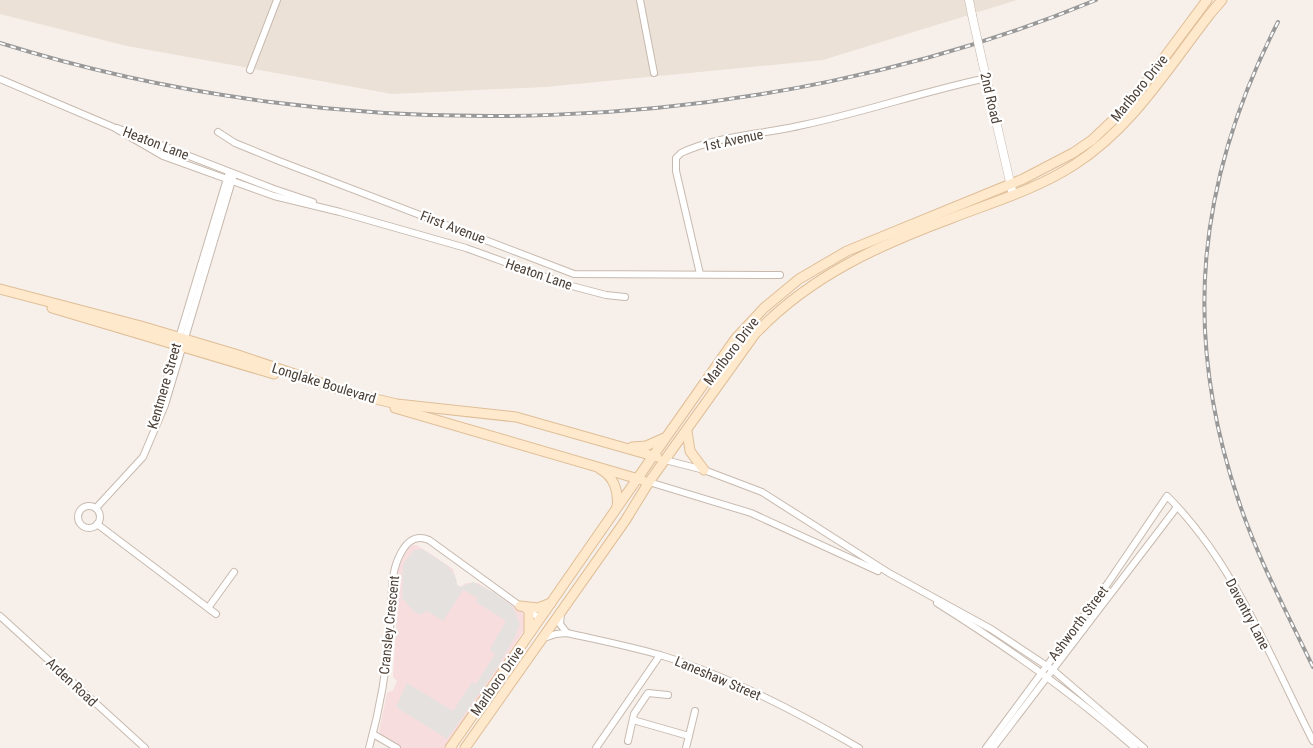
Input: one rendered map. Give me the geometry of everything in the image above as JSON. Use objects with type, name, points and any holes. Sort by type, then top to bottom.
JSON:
[{"type":"main road","name":"Marlboro Drive","points":[[450,748],[736,338],[764,308],[799,279],[847,251],[1011,184],[1073,153],[1108,126],[1141,91],[1207,0]]},
{"type":"main road","name":"Marlboro Drive","points":[[465,748],[625,520],[649,482],[755,334],[795,297],[873,249],[1013,196],[1073,166],[1123,126],[1143,104],[1222,0]]},
{"type":"main road","name":"Longlake Boulevard","points":[[0,290],[109,317],[180,342],[649,482]]},
{"type":"main road","name":"Longlake Boulevard","points":[[396,406],[516,417],[665,460]]},
{"type":"main road","points":[[687,430],[693,458],[704,470]]},
{"type":"main road","points":[[624,448],[646,446],[667,436]]},
{"type":"main road","points":[[592,465],[604,471],[614,484],[618,498],[617,507]]},
{"type":"main road","points":[[520,606],[538,608],[551,603]]},
{"type":"main road","points":[[540,618],[547,618],[561,610]]},
{"type":"main road","points":[[528,636],[529,612]]},
{"type":"street","points":[[250,70],[277,0]]},
{"type":"street","points":[[640,0],[654,73]]},
{"type":"street","name":"2nd Road","points":[[969,0],[1013,196]]},
{"type":"street","name":"1st Avenue","points":[[700,274],[676,171],[676,158],[681,153],[728,139],[844,116],[925,92],[986,78]]},
{"type":"street","name":"Heaton Lane","points":[[0,79],[113,127],[140,136],[274,196],[340,212],[466,248],[568,285],[606,295],[625,297]]},
{"type":"street","name":"Heaton Lane","points":[[113,127],[163,156],[230,176]]},
{"type":"street","name":"First Avenue","points":[[218,132],[230,141],[279,161],[574,274],[700,274]]},
{"type":"street","name":"Kentmere Street","points":[[96,508],[138,462],[148,444],[164,405],[180,342],[230,176]]},
{"type":"street","points":[[700,274],[780,275]]},
{"type":"street","points":[[665,460],[704,470],[762,492],[888,575],[935,602],[1048,676],[1090,708],[1135,748]]},
{"type":"street","points":[[649,482],[751,513],[888,575],[991,629],[1053,670],[1144,748]]},
{"type":"street","name":"Daventry Lane","points":[[1166,496],[1201,534],[1235,588],[1313,742]]},
{"type":"street","name":"Ashworth Street","points":[[986,748],[1108,583],[1166,496]]},
{"type":"street","points":[[85,506],[96,508],[99,514],[97,524],[91,528],[84,527],[77,518],[79,511],[85,506]]},
{"type":"street","name":"Ashworth Street","points":[[993,748],[1177,507]]},
{"type":"street","points":[[97,524],[216,614]]},
{"type":"street","name":"Cransley Crescent","points":[[369,748],[389,638],[395,568],[401,553],[412,539],[417,537],[429,540],[520,606],[540,618]]},
{"type":"street","points":[[208,608],[234,572]]},
{"type":"street","points":[[561,610],[560,624],[567,633]]},
{"type":"street","name":"Arden Road","points":[[0,616],[144,748]]},
{"type":"street","name":"Laneshaw Street","points":[[540,640],[556,634],[567,633],[660,655],[737,684],[859,748]]},
{"type":"street","points":[[596,748],[660,655]]},
{"type":"street","points":[[628,741],[636,710],[648,693],[668,695]]},
{"type":"street","points":[[686,748],[695,710]]},
{"type":"street","points":[[633,720],[689,736]]},
{"type":"street","points":[[373,734],[397,748]]},
{"type":"shaded area","points":[[0,0],[1017,0],[823,60],[545,87],[392,94],[127,46],[0,14]]},
{"type":"shaded area","points":[[412,545],[417,545],[453,569],[457,585],[461,587],[466,583],[478,583],[522,612],[525,618],[525,629],[489,685],[444,748],[402,748],[382,737],[379,731],[387,693],[393,690],[397,681],[393,677],[397,613],[396,588],[399,567],[406,552]]},
{"type":"shaded area","points":[[422,549],[448,566],[456,578],[457,585],[461,587],[473,582],[493,592],[513,607],[520,624],[514,639],[497,668],[447,739],[396,707],[407,683],[453,711],[472,682],[476,684],[495,654],[490,649],[506,621],[476,602],[478,598],[463,590],[443,621],[427,611],[421,615],[414,612],[402,598],[403,564],[414,550]]},
{"type":"railway","points":[[0,43],[133,78],[270,102],[410,114],[552,115],[693,104],[831,81],[966,47],[1096,0]]},
{"type":"railway","points":[[1278,22],[1251,81],[1230,140],[1215,198],[1206,258],[1204,317],[1209,378],[1221,439],[1239,502],[1264,565],[1313,667]]}]
